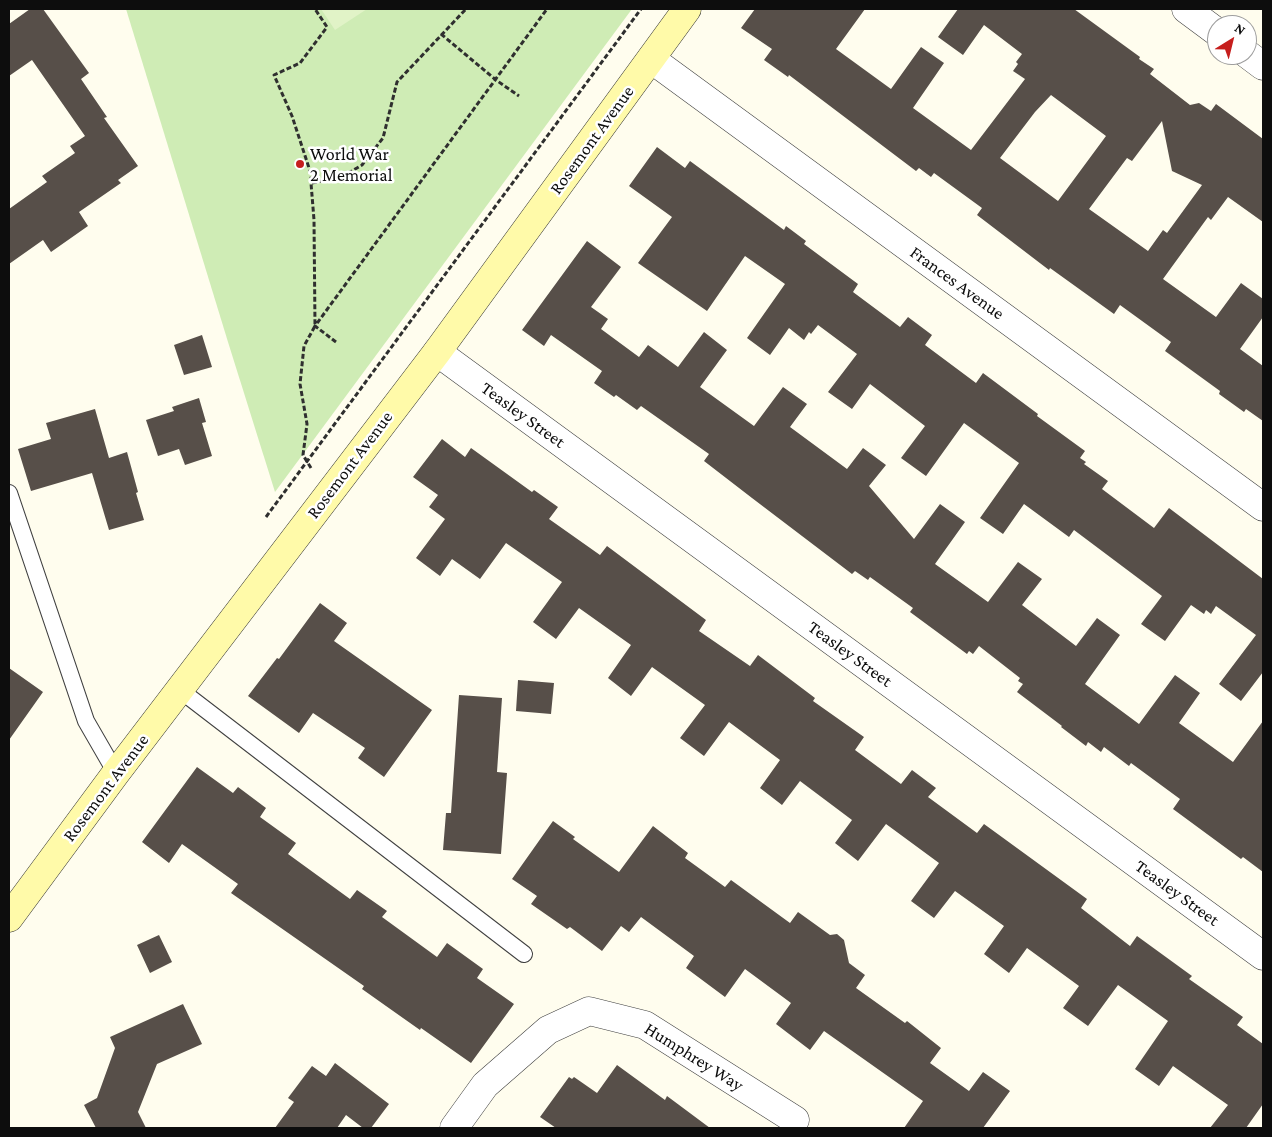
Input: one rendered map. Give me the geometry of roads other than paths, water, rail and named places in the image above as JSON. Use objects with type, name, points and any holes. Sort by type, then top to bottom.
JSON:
[{"type":"street","name":"Rosemont Avenue","points":[[9,918],[116,773],[437,352],[687,9]]},
{"type":"street","points":[[1186,9],[1207,25]]},
{"type":"street","name":"Frances Avenue","points":[[651,59],[1263,507]]},
{"type":"street","name":"Teasley Street","points":[[437,352],[1263,956]]},
{"type":"street","name":"Humphrey Way","points":[[454,1128],[485,1085],[541,1036],[548,1030],[589,1011],[645,1025],[795,1120]]},
{"type":"lane","points":[[10,493],[86,721],[116,773]]},
{"type":"lane","points":[[180,690],[524,954]]},
{"type":"place","name":"World War 2 Memorial","points":[[300,164]]}]
